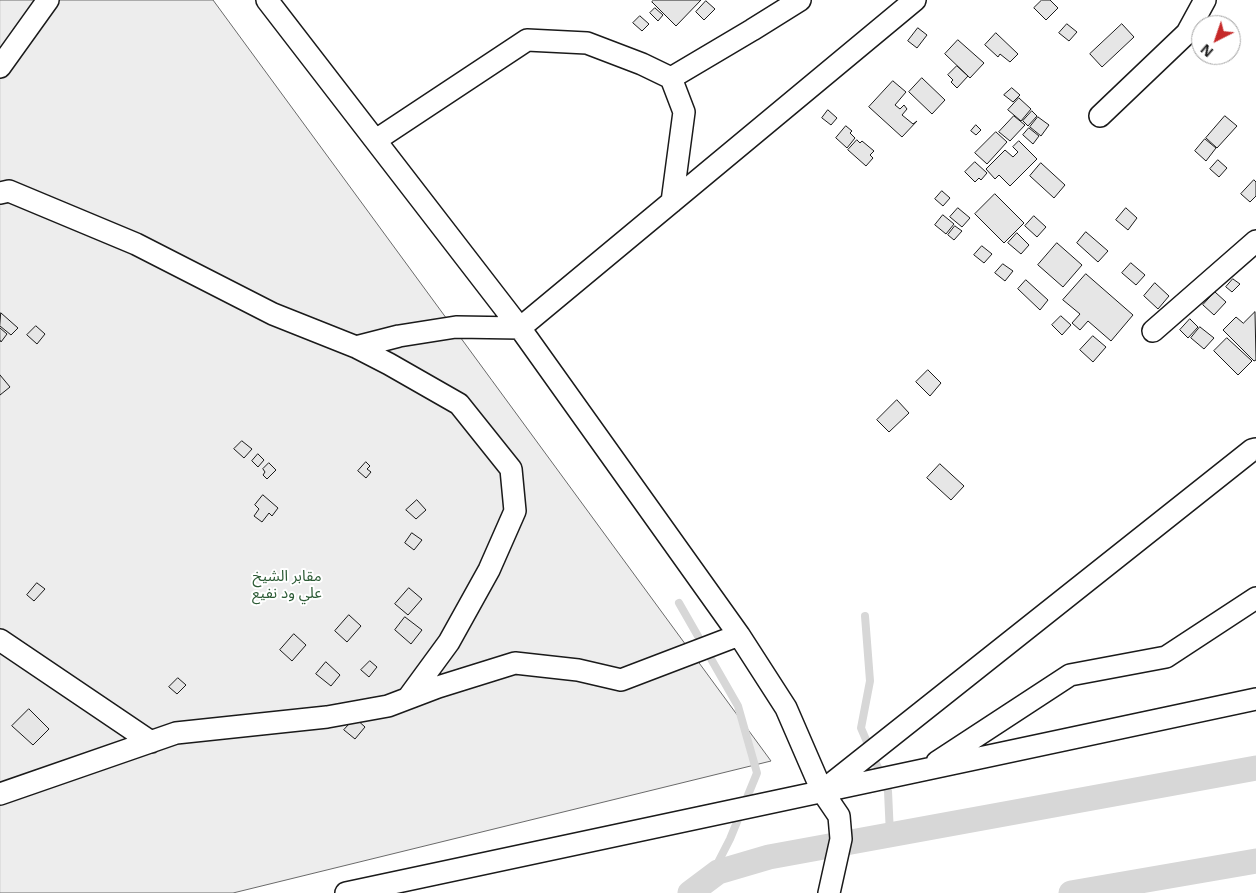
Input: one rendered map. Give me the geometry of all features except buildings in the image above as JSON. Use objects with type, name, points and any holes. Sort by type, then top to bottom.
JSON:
[{"type":"street","points":[[0,67],[48,0]]},
{"type":"street","points":[[268,0],[520,328],[739,635],[786,708],[822,792],[839,816],[841,840],[829,893]]},
{"type":"street","points":[[671,78],[800,0]]},
{"type":"street","points":[[356,347],[399,336],[456,327],[520,328],[915,0]]},
{"type":"street","points":[[1100,116],[1187,33],[1205,0]]},
{"type":"street","points":[[376,140],[527,40],[587,43],[642,64],[671,78],[684,112],[672,202]]},
{"type":"street","points":[[0,193],[9,192],[136,244],[273,314],[356,347],[460,404],[511,469],[514,511],[489,570],[449,642],[408,698]]},
{"type":"street","points":[[1153,331],[1256,241]]},
{"type":"street","points":[[822,792],[1252,450],[1256,449]]},
{"type":"street","points":[[926,769],[1070,675],[1166,657],[1256,598]]},
{"type":"street","points":[[0,794],[176,733],[327,718],[388,706],[438,687],[515,663],[578,670],[621,680],[739,635]]},
{"type":"street","points":[[0,640],[151,742]]},
{"type":"street","points":[[346,893],[1256,699]]},
{"type":"shaded area","name":"مقابر الشيخ علي ود نفيع","points":[[0,0],[213,0],[771,761],[233,893],[0,893]]},
{"type":"waterway","points":[[679,603],[738,706],[757,773],[730,839],[710,878]]},
{"type":"waterway","points":[[865,616],[870,681],[861,728],[888,791],[890,835]]},
{"type":"waterway","points":[[690,893],[718,872],[769,857],[1256,768]]},
{"type":"waterway","points":[[1071,893],[1256,861]]}]
